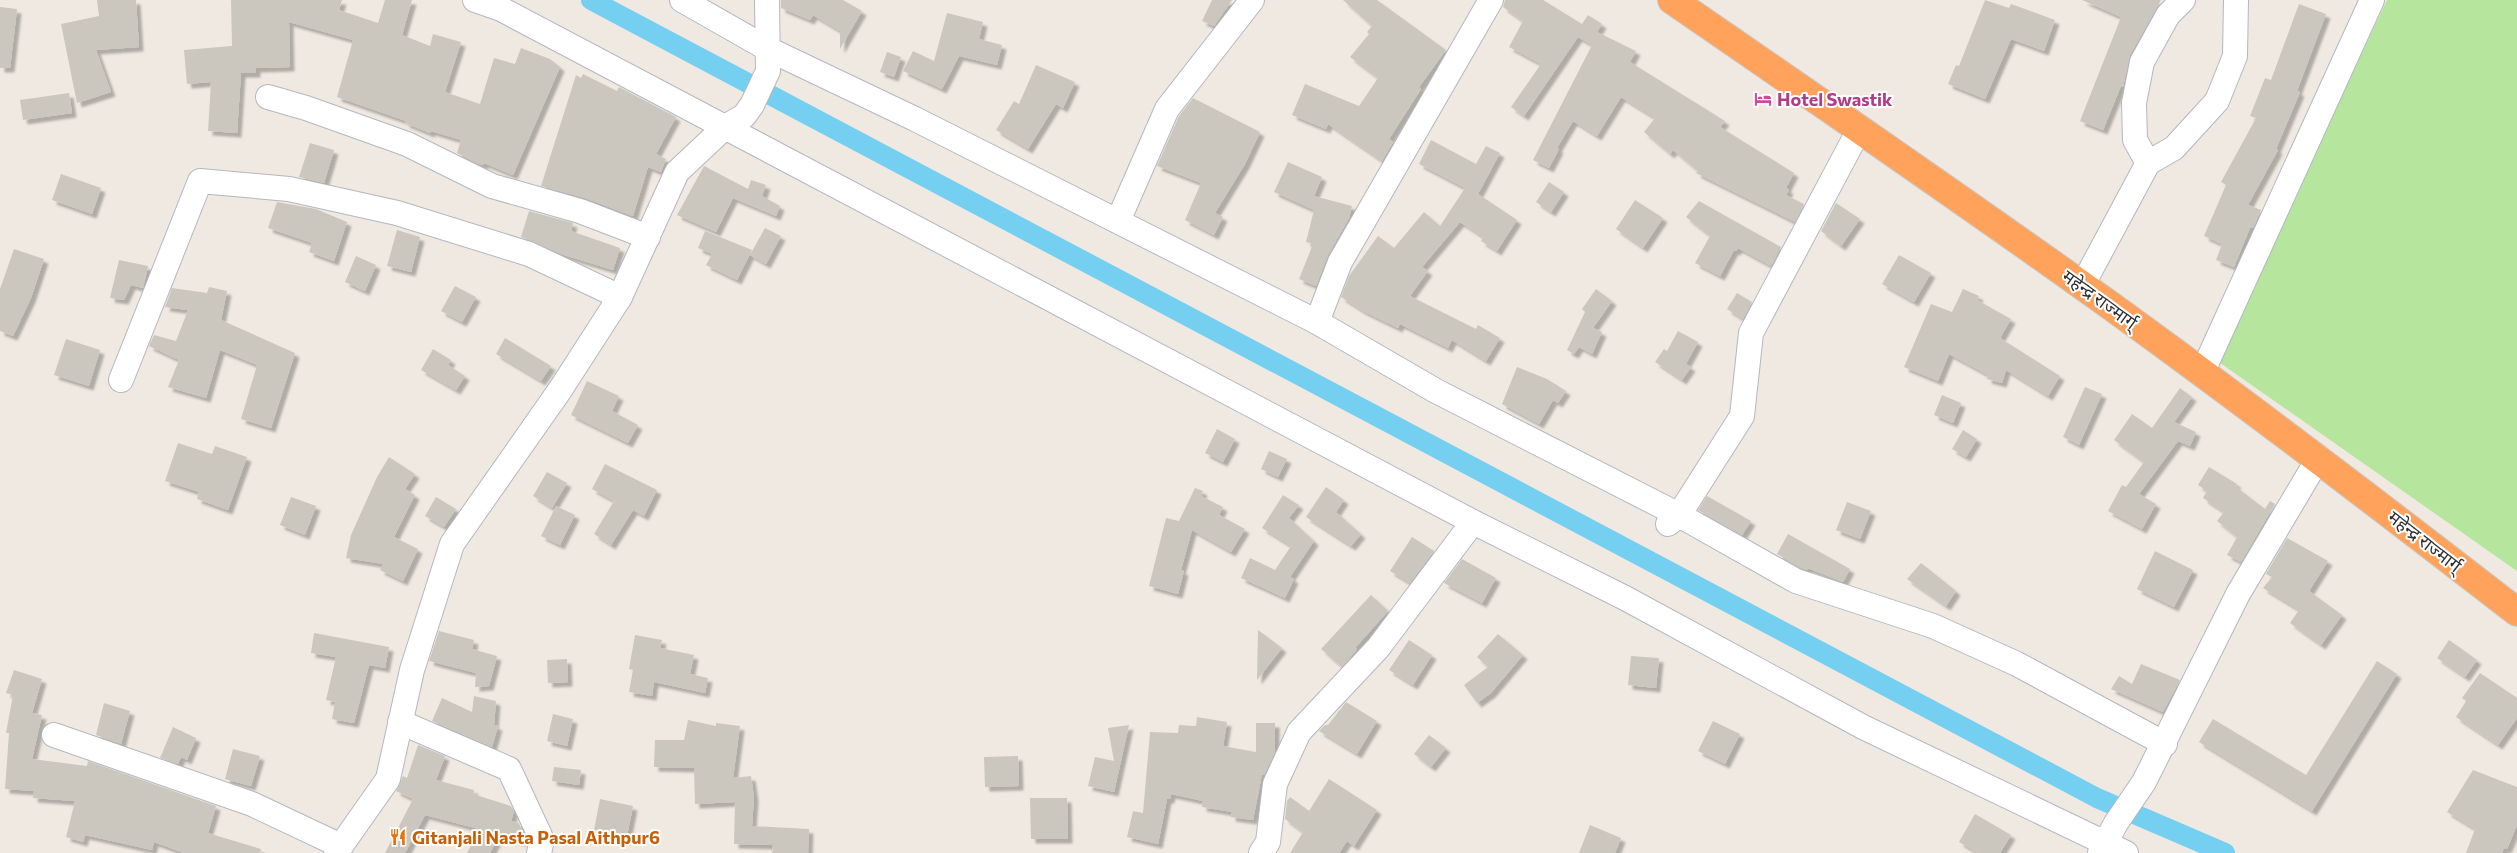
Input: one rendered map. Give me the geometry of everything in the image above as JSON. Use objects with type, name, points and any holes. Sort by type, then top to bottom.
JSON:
[{"type":"highway","name":"महेन्द्र राज्मार्ग्","points":[[1672,0],[1860,128],[2082,286],[2318,459],[2517,612]]},
{"type":"street","points":[[476,0],[501,8],[1473,522],[1625,598],[1863,727],[2112,843],[2165,744],[2238,594],[2318,459]]},
{"type":"street","points":[[682,0],[768,60],[1118,221],[1317,322],[1436,391],[1673,520],[1796,581],[1933,626],[2017,664],[2165,744]]},
{"type":"street","points":[[54,735],[252,804],[339,850],[388,780],[412,670],[452,544],[560,390],[620,297],[677,172],[725,127],[744,116],[752,105],[768,60],[767,0]]},
{"type":"street","points":[[1118,221],[1167,108],[1252,0]]},
{"type":"street","points":[[1317,322],[1340,262],[1491,0]]},
{"type":"street","points":[[2148,163],[2135,140],[2134,103],[2142,62],[2168,15],[2183,0]]},
{"type":"street","points":[[2082,286],[2148,163],[2174,148],[2216,101],[2235,56],[2236,0]]},
{"type":"street","points":[[2202,373],[2372,0]]},
{"type":"street","points":[[268,97],[306,108],[407,144],[492,186],[580,211],[648,237]]},
{"type":"street","points":[[1673,520],[1742,416],[1750,333],[1860,128]]},
{"type":"street","points":[[121,380],[200,181],[289,189],[397,213],[530,254],[620,297]]},
{"type":"street","points":[[1261,853],[1268,842],[1275,784],[1299,732],[1378,648],[1473,522]]},
{"type":"street","points":[[400,722],[509,769],[542,840],[539,853]]},
{"type":"green space","points":[[2387,0],[2517,0],[2517,571],[2216,360]]},
{"type":"building","points":[[97,0],[136,0],[139,47],[96,50],[111,92],[77,103],[61,24],[99,16]]},
{"type":"building","points":[[231,0],[342,0],[339,10],[378,23],[385,0],[412,0],[402,35],[430,46],[433,34],[461,42],[445,92],[480,104],[494,58],[515,64],[521,48],[550,59],[560,67],[513,175],[484,163],[483,165],[479,164],[457,153],[461,140],[431,131],[430,133],[405,123],[406,121],[337,97],[353,40],[289,22],[290,67],[256,68],[256,73],[241,73],[237,133],[208,131],[211,82],[187,84],[184,50],[232,46]]},
{"type":"building","points":[[781,0],[843,0],[862,11],[840,49],[840,31],[813,15],[810,20],[781,8]]},
{"type":"building","points":[[1212,0],[1232,0],[1214,26],[1202,21]]},
{"type":"building","points":[[1343,0],[1377,0],[1446,50],[1419,87],[1421,89],[1389,139],[1393,142],[1382,161],[1328,124],[1326,129],[1292,115],[1305,84],[1359,106],[1378,78],[1350,57],[1369,34],[1367,32],[1372,26]]},
{"type":"building","points":[[1505,0],[1543,0],[1582,24],[1588,15],[1602,24],[1597,32],[1636,51],[1630,62],[1725,121],[1720,127],[1794,173],[1786,188],[1789,190],[1786,195],[1804,204],[1795,222],[1696,173],[1698,171],[1673,150],[1670,154],[1644,132],[1655,118],[1621,97],[1597,136],[1573,121],[1557,148],[1559,149],[1549,168],[1533,160],[1592,45],[1578,37],[1524,116],[1511,107],[1541,64],[1509,47],[1523,21],[1503,7]]},
{"type":"building","points":[[1985,0],[2009,8],[2011,4],[2055,20],[2044,51],[2011,39],[1985,99],[1948,84],[1956,65],[1959,66]]},
{"type":"building","points":[[2082,0],[2161,0],[2130,55],[2123,87],[2121,86],[2103,130],[2080,121],[2121,17]]},
{"type":"building","points":[[2299,4],[2326,14],[2297,91],[2300,92],[2276,149],[2278,150],[2248,205],[2261,210],[2253,228],[2250,228],[2234,267],[2216,260],[2222,244],[2204,236],[2226,185],[2221,182],[2256,118],[2250,116],[2265,78],[2271,80]]},
{"type":"building","points":[[0,7],[17,9],[10,68],[0,68]]},
{"type":"building","points":[[947,13],[983,22],[979,39],[1002,45],[997,65],[959,56],[942,89],[903,71],[913,51],[934,61]]},
{"type":"building","points":[[887,52],[901,57],[894,77],[880,72]]},
{"type":"building","points":[[1036,65],[1075,82],[1063,108],[1056,104],[1028,149],[996,130],[1014,101],[1019,104]]},
{"type":"building","points":[[583,74],[617,91],[619,87],[676,117],[656,154],[666,159],[661,172],[648,167],[633,216],[585,198],[541,186],[576,75],[581,78]]},
{"type":"building","points":[[69,93],[72,113],[23,120],[20,100]]},
{"type":"building","points":[[1193,98],[1260,132],[1245,164],[1215,213],[1223,217],[1214,235],[1185,220],[1201,183],[1157,166],[1179,116]]},
{"type":"building","points":[[1431,140],[1476,164],[1486,146],[1500,153],[1478,194],[1517,220],[1497,251],[1481,241],[1483,237],[1460,222],[1422,267],[1428,271],[1410,296],[1476,329],[1478,325],[1500,338],[1486,361],[1452,340],[1448,348],[1400,324],[1398,328],[1363,311],[1341,297],[1349,276],[1378,236],[1394,248],[1424,212],[1440,226],[1465,188],[1419,164]]},
{"type":"building","points":[[310,143],[334,150],[324,183],[299,177]]},
{"type":"building","points":[[1288,162],[1322,177],[1314,196],[1352,206],[1349,218],[1328,255],[1316,286],[1299,279],[1313,244],[1306,242],[1314,210],[1274,192]]},
{"type":"building","points":[[704,166],[748,189],[751,180],[766,185],[762,196],[780,206],[776,216],[733,198],[716,232],[677,215]]},
{"type":"building","points":[[61,174],[101,188],[92,214],[52,200]]},
{"type":"building","points":[[1549,182],[1564,192],[1551,212],[1536,202]]},
{"type":"building","points":[[1635,200],[1663,218],[1643,248],[1616,229]]},
{"type":"building","points":[[1699,201],[1781,247],[1771,266],[1738,248],[1736,251],[1734,250],[1720,276],[1695,263],[1710,236],[1686,217]]},
{"type":"building","points":[[277,202],[316,209],[347,222],[334,261],[309,252],[312,243],[268,228]]},
{"type":"building","points":[[1836,203],[1860,219],[1841,246],[1821,231]]},
{"type":"building","points":[[529,211],[573,223],[571,231],[620,248],[613,270],[564,255],[521,237]]},
{"type":"building","points":[[765,228],[781,236],[766,264],[750,255]]},
{"type":"building","points":[[397,230],[420,237],[411,272],[387,266]]},
{"type":"building","points":[[705,231],[752,250],[737,280],[706,265],[712,254],[698,248]]},
{"type":"building","points":[[14,249],[44,259],[31,298],[13,336],[0,331],[0,289]]},
{"type":"building","points":[[1899,255],[1931,273],[1914,302],[1882,284]]},
{"type":"building","points":[[356,256],[376,265],[365,291],[345,282]]},
{"type":"building","points":[[119,260],[148,266],[143,288],[131,285],[124,300],[110,298]]},
{"type":"building","points":[[455,286],[476,297],[462,322],[441,311]]},
{"type":"building","points":[[209,287],[227,291],[221,320],[295,353],[271,428],[241,419],[257,365],[220,350],[206,398],[168,387],[179,360],[149,346],[154,335],[176,341],[188,310],[165,307],[172,288],[207,293]]},
{"type":"building","points":[[1596,289],[1612,301],[1593,328],[1602,332],[1592,354],[1579,347],[1574,354],[1567,350],[1585,312],[1582,309]]},
{"type":"building","points":[[1963,289],[1979,296],[1977,300],[2011,319],[2000,338],[2060,376],[2048,396],[2006,370],[2002,383],[1987,379],[1988,375],[1949,354],[1938,381],[1904,367],[1931,304],[1952,312]]},
{"type":"building","points":[[1737,293],[1752,302],[1743,319],[1727,309]]},
{"type":"building","points":[[1678,331],[1698,342],[1686,364],[1691,367],[1682,380],[1655,362],[1664,349],[1667,351]]},
{"type":"building","points":[[505,338],[551,366],[541,381],[496,354]]},
{"type":"building","points":[[66,339],[100,350],[89,386],[54,375]]},
{"type":"building","points":[[433,349],[451,360],[448,365],[465,376],[456,390],[421,370]]},
{"type":"building","points":[[1517,367],[1547,379],[1566,391],[1558,403],[1553,400],[1539,424],[1502,404]]},
{"type":"building","points":[[587,381],[619,396],[612,411],[638,425],[628,443],[571,415]]},
{"type":"building","points":[[2085,387],[2102,394],[2079,445],[2063,437]]},
{"type":"building","points":[[2180,388],[2192,397],[2174,422],[2196,432],[2190,446],[2178,441],[2139,494],[2156,504],[2142,529],[2108,511],[2122,485],[2126,487],[2144,462],[2114,440],[2132,414],[2152,428]]},
{"type":"building","points":[[1942,395],[1961,403],[1953,423],[1934,415]]},
{"type":"building","points":[[1217,429],[1235,439],[1223,462],[1205,453]]},
{"type":"building","points":[[1963,430],[1977,439],[1966,457],[1952,449]]},
{"type":"building","points":[[178,443],[212,454],[215,446],[247,457],[228,510],[197,499],[199,492],[165,481]]},
{"type":"building","points":[[1269,451],[1287,459],[1278,477],[1261,469]]},
{"type":"building","points":[[389,457],[415,474],[405,489],[415,495],[394,537],[418,549],[403,581],[380,570],[383,564],[346,558],[351,535],[377,477]]},
{"type":"building","points":[[605,464],[657,490],[644,516],[633,510],[611,545],[594,534],[614,501],[592,489]]},
{"type":"building","points":[[2209,467],[2237,484],[2235,486],[2265,509],[2270,501],[2275,504],[2241,562],[2227,555],[2237,537],[2217,521],[2224,512],[2203,498],[2207,491],[2198,485]]},
{"type":"building","points":[[547,472],[567,483],[552,508],[533,496]]},
{"type":"building","points":[[1326,487],[1344,500],[1336,512],[1361,534],[1351,546],[1306,517]]},
{"type":"building","points":[[1195,488],[1203,491],[1201,496],[1223,507],[1219,515],[1245,529],[1231,552],[1192,530],[1181,570],[1184,571],[1178,594],[1149,586],[1166,518],[1179,521]]},
{"type":"building","points":[[1283,495],[1299,505],[1289,518],[1314,541],[1290,577],[1294,579],[1285,598],[1241,578],[1250,558],[1275,570],[1291,546],[1262,528]]},
{"type":"building","points":[[1707,496],[1751,521],[1742,535],[1698,510]]},
{"type":"building","points":[[291,497],[316,506],[305,535],[280,525]]},
{"type":"building","points":[[436,497],[456,509],[444,527],[425,516]]},
{"type":"building","points":[[1847,502],[1871,511],[1860,539],[1836,530]]},
{"type":"building","points":[[556,506],[575,515],[560,545],[541,536]]},
{"type":"building","points":[[1788,534],[1850,569],[1843,582],[1808,568],[1807,570],[1802,568],[1777,554]]},
{"type":"building","points":[[1412,537],[1434,551],[1410,583],[1390,571]]},
{"type":"building","points":[[2287,538],[2328,561],[2309,591],[2342,615],[2321,645],[2290,623],[2299,610],[2263,588],[2272,577],[2266,574]]},
{"type":"building","points":[[2155,551],[2193,570],[2174,607],[2137,589]]},
{"type":"building","points":[[1462,559],[1496,578],[1482,603],[1444,583]]},
{"type":"building","points":[[1921,563],[1956,591],[1946,606],[1907,579]]},
{"type":"building","points":[[1371,595],[1388,611],[1355,648],[1357,649],[1342,667],[1321,649]]},
{"type":"building","points":[[1258,630],[1282,648],[1257,680]]},
{"type":"building","points":[[439,631],[474,640],[472,649],[497,656],[489,686],[475,687],[476,673],[429,661]]},
{"type":"building","points":[[314,633],[389,647],[385,668],[369,665],[354,723],[332,719],[335,702],[326,700],[336,657],[311,653]]},
{"type":"building","points":[[1498,634],[1523,655],[1491,693],[1477,703],[1464,685],[1488,667],[1477,657]]},
{"type":"building","points":[[635,635],[662,640],[660,648],[694,655],[690,674],[708,678],[705,693],[654,682],[652,696],[629,692],[633,670],[629,669]]},
{"type":"building","points":[[1409,640],[1432,655],[1413,685],[1389,670]]},
{"type":"building","points":[[2449,640],[2477,660],[2465,677],[2437,658]]},
{"type":"building","points":[[1631,656],[1659,658],[1656,688],[1628,685]]},
{"type":"building","points":[[567,659],[568,682],[548,683],[547,660]]},
{"type":"building","points":[[2377,661],[2397,674],[2312,811],[2199,742],[2213,719],[2306,775]]},
{"type":"building","points":[[2141,664],[2180,680],[2163,712],[2111,689],[2119,676],[2132,684]]},
{"type":"building","points":[[14,670],[42,679],[32,713],[42,715],[32,759],[87,766],[88,761],[216,806],[208,833],[261,849],[260,853],[184,853],[154,842],[152,850],[85,835],[83,842],[66,837],[75,801],[33,798],[34,791],[5,789],[9,733],[6,733],[13,695],[6,693]]},
{"type":"building","points":[[2480,673],[2517,698],[2517,718],[2498,745],[2456,717],[2466,701],[2462,698]]},
{"type":"building","points":[[474,696],[496,701],[494,725],[498,726],[492,747],[432,721],[442,698],[472,712]]},
{"type":"building","points":[[1346,702],[1377,721],[1357,754],[1319,731],[1325,725],[1328,725]]},
{"type":"building","points":[[104,703],[130,711],[121,744],[96,735]]},
{"type":"building","points":[[553,714],[573,719],[567,746],[547,741]]},
{"type":"building","points":[[1197,717],[1227,722],[1223,746],[1256,752],[1256,723],[1275,723],[1275,752],[1264,775],[1262,774],[1253,820],[1231,817],[1232,812],[1202,807],[1203,801],[1171,794],[1170,799],[1167,799],[1158,844],[1127,837],[1133,811],[1143,813],[1150,732],[1178,733],[1179,725],[1196,726]]},
{"type":"building","points":[[688,720],[716,726],[716,723],[740,726],[733,778],[751,776],[754,797],[752,826],[809,829],[808,853],[772,853],[773,845],[734,844],[735,802],[695,804],[694,768],[654,767],[655,740],[684,740]]},
{"type":"building","points":[[1713,721],[1740,734],[1725,764],[1698,751]]},
{"type":"building","points":[[1129,725],[1114,792],[1088,786],[1095,757],[1114,761],[1108,728]]},
{"type":"building","points":[[173,727],[196,738],[187,760],[181,757],[178,764],[160,758]]},
{"type":"building","points":[[1429,735],[1446,748],[1431,767],[1414,754]]},
{"type":"building","points":[[418,745],[445,756],[436,780],[474,790],[473,794],[511,806],[514,811],[511,821],[519,823],[527,843],[499,836],[490,853],[467,853],[479,829],[425,815],[405,853],[385,853],[413,799],[396,791],[403,776],[407,778]]},
{"type":"building","points":[[233,749],[260,756],[251,786],[225,779]]},
{"type":"building","points":[[1018,756],[1019,786],[985,787],[984,757]]},
{"type":"building","points":[[554,767],[581,770],[579,785],[552,781]]},
{"type":"building","points":[[2473,770],[2517,787],[2517,825],[2507,849],[2504,848],[2502,853],[2466,853],[2475,829],[2447,812]]},
{"type":"building","points":[[1329,779],[1377,810],[1354,846],[1347,841],[1339,853],[1290,853],[1303,832],[1285,819],[1287,801],[1290,797],[1309,811]]},
{"type":"building","points":[[1030,798],[1067,798],[1068,839],[1031,839]]},
{"type":"building","points":[[600,799],[633,806],[627,836],[594,830]]},
{"type":"building","points":[[1975,814],[2011,835],[2000,853],[1978,853],[1959,842]]},
{"type":"building","points":[[1590,825],[1621,838],[1615,853],[1579,853]]},
{"type":"waterway","points":[[591,0],[2097,798],[2225,853]]},
{"type":"place","name":"Hotel Swastik","points":[[1763,99]]},
{"type":"place","name":"Gitanjali Nasta Pasal Aithpur6","points":[[398,837]]}]
